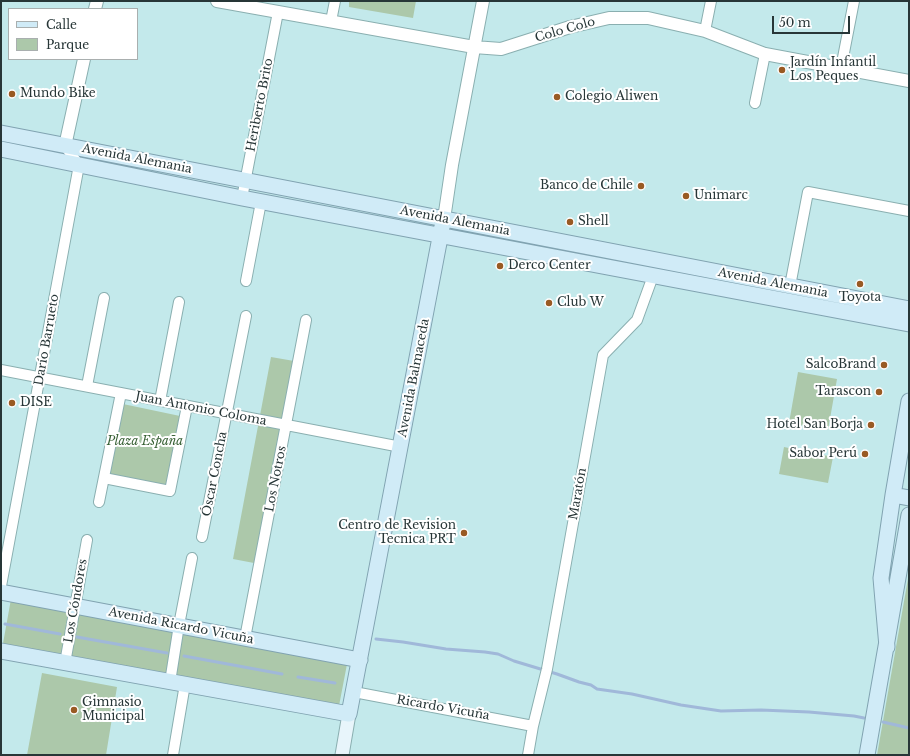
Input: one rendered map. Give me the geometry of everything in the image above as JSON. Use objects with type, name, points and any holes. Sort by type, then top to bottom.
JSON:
[{"type":"main road","name":"Avenida Alemania","points":[[1,133],[909,309]]},
{"type":"main road","name":"Avenida Alemania","points":[[1,149],[261,202],[909,324]]},
{"type":"main road","name":"Avenida Balmaceda","points":[[342,755],[444,219]]},
{"type":"main road","points":[[887,647],[881,578],[893,495],[908,409]]},
{"type":"main road","points":[[893,495],[909,498]]},
{"type":"main road","points":[[867,755],[909,515]]},
{"type":"main road","name":"Avenida Ricardo Vicuña","points":[[1,592],[360,660]]},
{"type":"main road","points":[[1,651],[349,714]]},
{"type":"street","name":"Colo Colo","points":[[217,1],[474,47],[500,49],[570,27],[609,18],[648,18],[704,31],[765,54],[909,81]]},
{"type":"street","points":[[331,21],[335,1]]},
{"type":"street","name":"Avenida Balmaceda","points":[[444,219],[452,166],[483,1]]},
{"type":"street","points":[[704,31],[710,1]]},
{"type":"street","points":[[841,68],[854,1]]},
{"type":"street","name":"Heriberto Brito","points":[[242,198],[278,12]]},
{"type":"street","points":[[756,103],[765,54]]},
{"type":"street","points":[[80,165],[65,146],[84,60]]},
{"type":"street","name":"Darío Barrueto","points":[[1,586],[80,165]]},
{"type":"street","points":[[790,286],[808,192],[909,211]]},
{"type":"street","points":[[246,281],[261,202]]},
{"type":"street","name":"Maratón","points":[[528,755],[533,726],[547,669],[603,355],[637,320],[653,276]]},
{"type":"street","points":[[87,386],[104,298]]},
{"type":"street","points":[[160,401],[179,302]]},
{"type":"street","name":"Óscar Concha","points":[[202,538],[246,316]]},
{"type":"street","name":"Los Notros","points":[[245,638],[306,320]]},
{"type":"street","name":"Juan Antonio Coloma","points":[[1,370],[401,447]]},
{"type":"street","points":[[99,502],[121,393]]},
{"type":"street","points":[[104,478],[170,491],[186,406]]},
{"type":"street","name":"Los Cóndores","points":[[65,663],[87,540]]},
{"type":"street","points":[[173,755],[178,683],[179,625],[192,558]]},
{"type":"street","name":"Ricardo Vicuña","points":[[354,692],[533,726]]},
{"type":"green space","points":[[349,1],[416,1],[413,18],[349,7]]},
{"type":"green space","points":[[271,357],[294,361],[254,563],[233,559]]},
{"type":"green space","points":[[798,372],[837,379],[828,430],[789,423]]},
{"type":"green space","name":"Plaza España","points":[[123,404],[180,416],[167,484],[163,486],[112,477],[109,474]]},
{"type":"green space","points":[[784,447],[833,457],[828,483],[779,474]]},
{"type":"green space","points":[[909,573],[909,755],[877,755]]},
{"type":"green space","points":[[11,599],[348,659],[338,711],[2,649]]},
{"type":"green space","name":"Gimnasio Municipal","points":[[42,673],[117,687],[106,755],[27,755]]},
{"type":"waterway","points":[[5,624],[60,634]]},
{"type":"waterway","points":[[77,637],[167,653]]},
{"type":"waterway","points":[[376,639],[446,649],[498,654],[514,661],[591,685],[597,689],[632,694],[681,705],[721,711],[761,710],[809,712],[864,718]]},
{"type":"waterway","points":[[184,656],[282,674]]},
{"type":"waterway","points":[[298,677],[335,683]]},
{"type":"waterway","points":[[883,722],[909,728]]},
{"type":"place","name":"Jardín Infantil Los Peques","points":[[782,70]]},
{"type":"place","name":"Mundo Bike","points":[[12,94]]},
{"type":"place","name":"Colegio Aliwen","points":[[557,97]]},
{"type":"place","name":"Banco de Chile","points":[[641,186]]},
{"type":"place","name":"Unimarc","points":[[686,196]]},
{"type":"place","name":"Shell","points":[[570,222]]},
{"type":"place","name":"Derco Center","points":[[500,266]]},
{"type":"place","name":"Toyota","points":[[860,284]]},
{"type":"place","name":"Club W","points":[[549,303]]},
{"type":"place","name":"SalcoBrand","points":[[884,365]]},
{"type":"place","name":"Tarascon","points":[[879,392]]},
{"type":"place","name":"DISE","points":[[12,403]]},
{"type":"place","name":"Hotel San Borja","points":[[871,425]]},
{"type":"place","name":"Sabor Perú","points":[[865,454]]},
{"type":"place","name":"Centro de Revision Tecnica PRT","points":[[464,533]]},
{"type":"place","name":"Gimnasio Municipal","points":[[74,710]]}]
